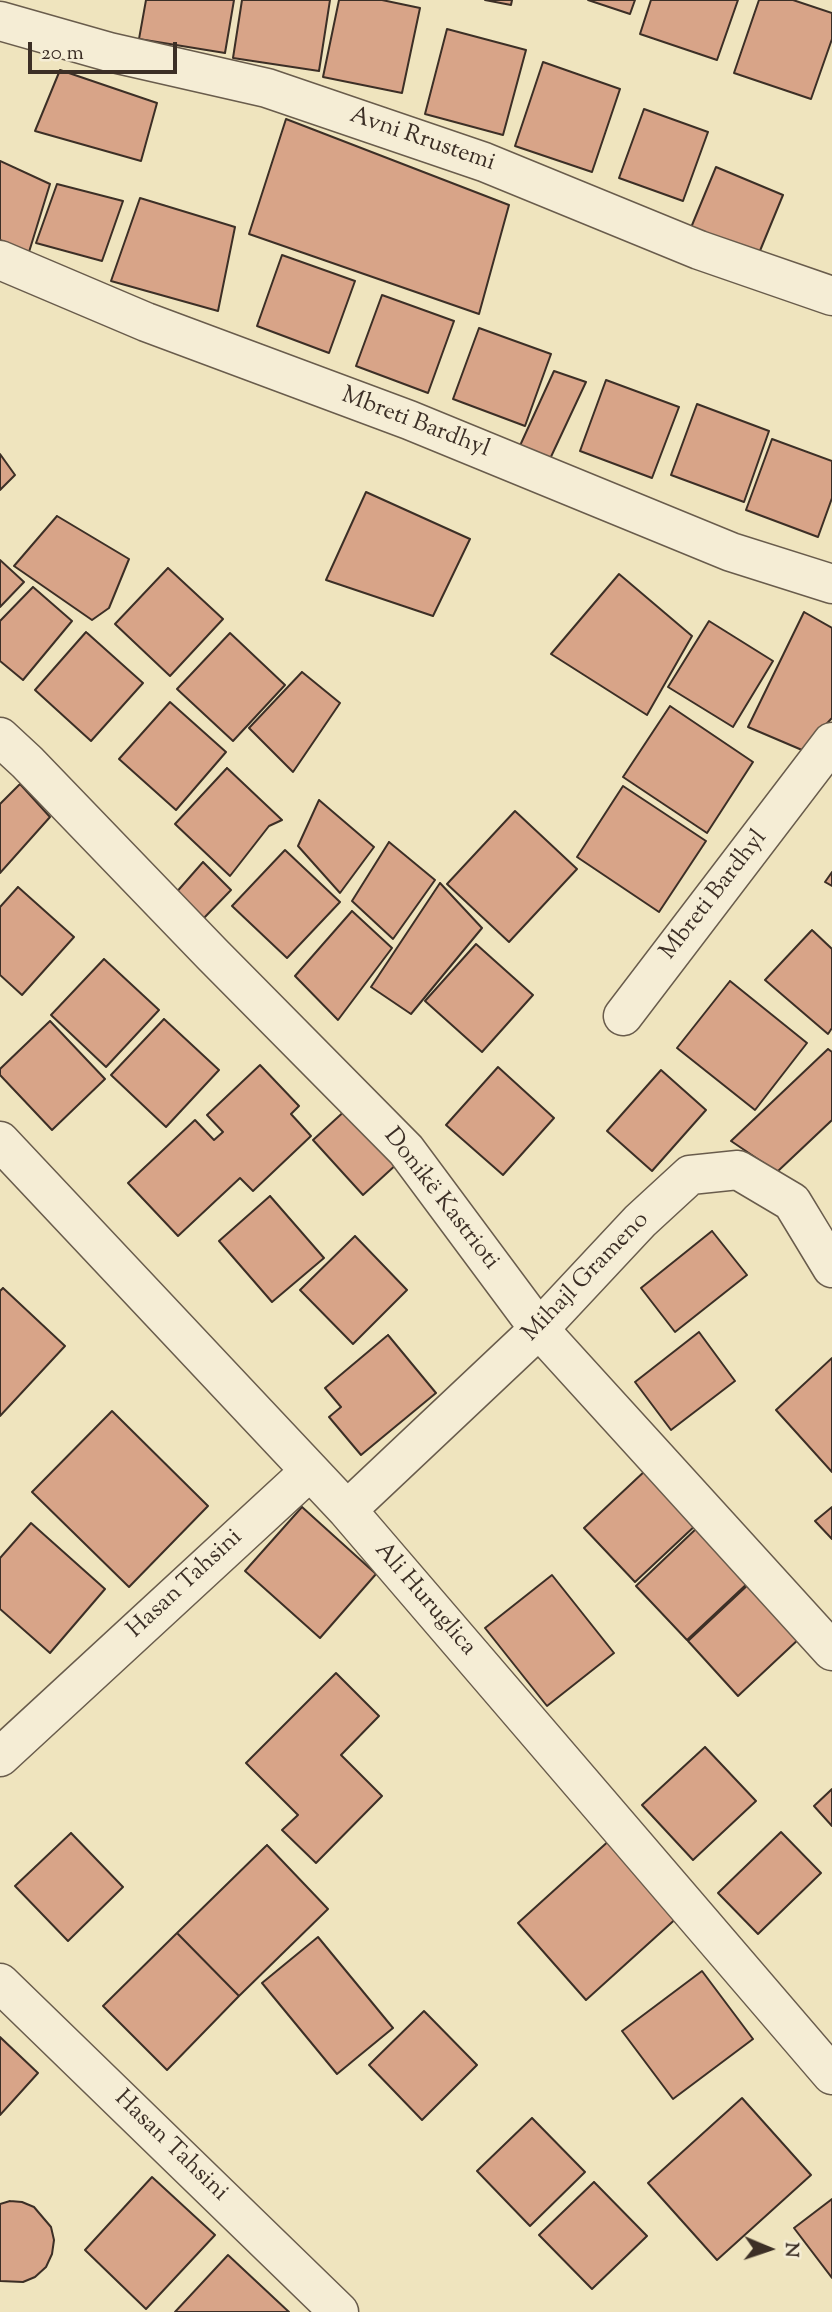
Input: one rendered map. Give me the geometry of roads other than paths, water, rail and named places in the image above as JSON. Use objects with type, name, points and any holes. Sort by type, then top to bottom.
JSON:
[{"type":"street","name":"Avni Rrustemi","points":[[0,21],[109,52],[267,88],[484,162],[699,250],[832,296]]},
{"type":"street","name":"Mbreti Bardhyl","points":[[0,260],[146,322],[409,420],[730,552],[832,584]]},
{"type":"street","name":"Donikë Kastrioti","points":[[0,737],[406,1150],[539,1329],[832,1651]]},
{"type":"street","name":"Mbreti Bardhyl","points":[[623,1016],[832,742]]},
{"type":"street","name":"Ali Huruglica","points":[[0,1140],[347,1510],[832,2075]]},
{"type":"street","name":"Mihajl Grameno","points":[[347,1510],[539,1329],[640,1221],[690,1175],[738,1170],[792,1202],[832,1268]]},
{"type":"street","name":"Hasan Tahsini","points":[[0,1757],[310,1471]]},
{"type":"street","name":"Hasan Tahsini","points":[[0,1983],[339,2312]]}]
